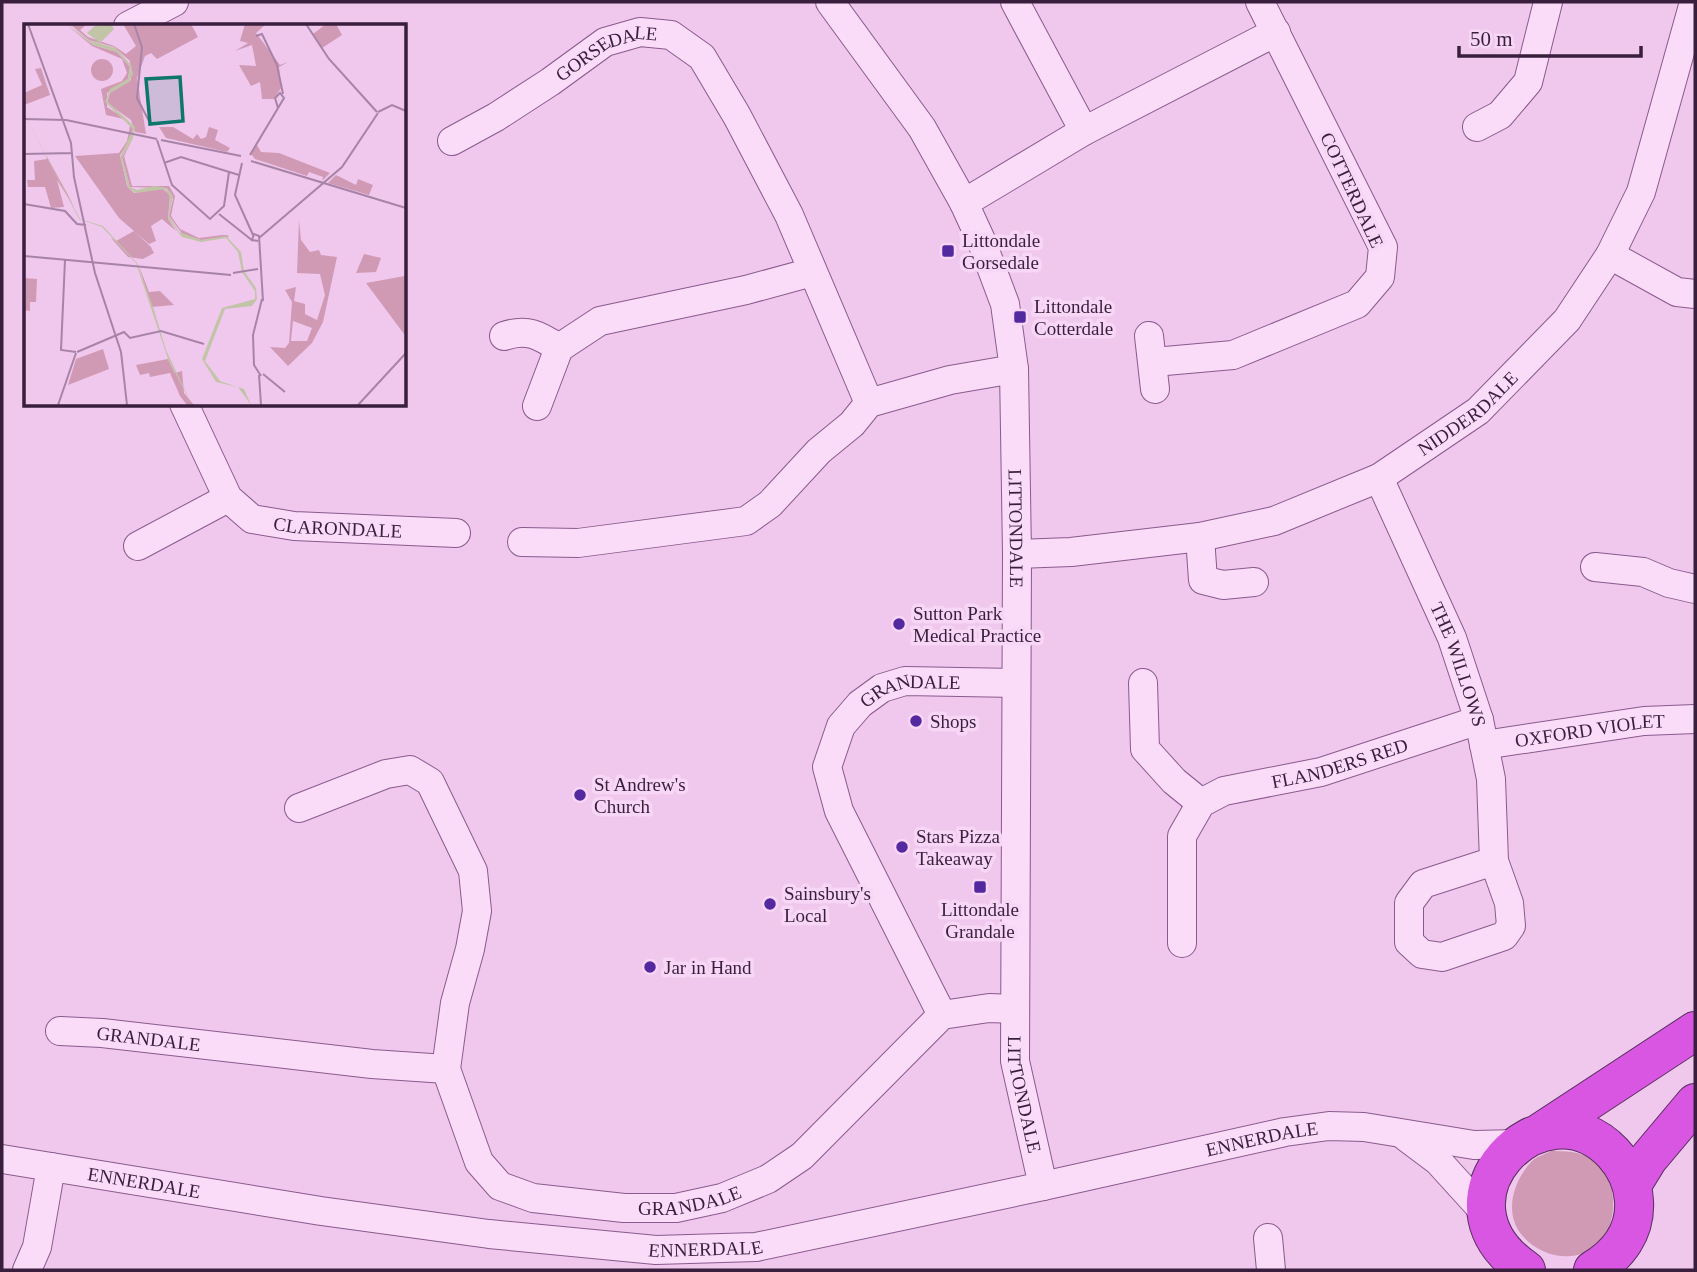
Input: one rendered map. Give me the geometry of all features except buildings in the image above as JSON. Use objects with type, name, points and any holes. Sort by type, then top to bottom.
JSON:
[{"type":"highway","points":[[1526,1270],[1509,1259],[1493,1242],[1487,1194],[1492,1175],[1503,1157],[1695,1031]]},
{"type":"highway","points":[[1632,1185],[1648,1158],[1695,1103]]},
{"type":"highway","points":[[1527,1139],[1561,1130],[1585,1134],[1605,1146],[1622,1163],[1632,1185],[1633,1220],[1628,1235],[1608,1261],[1593,1270]]},
{"type":"street","points":[[132,24],[174,2]]},
{"type":"street","name":"LITTONDALE","points":[[830,2],[922,128],[964,203],[981,240],[1004,304],[1014,369],[1017,554],[1015,1061],[1043,1186]]},
{"type":"street","points":[[1015,2],[1084,131]]},
{"type":"street","name":"COTTERDALE","points":[[1152,363],[1233,355],[1357,304],[1380,277],[1383,247],[1260,2]]},
{"type":"street","points":[[1477,127],[1500,115],[1528,82],[1548,2]]},
{"type":"street","name":"NIDDERDALE","points":[[1017,554],[1071,552],[1200,537],[1274,521],[1379,478],[1478,411],[1567,320],[1610,256],[1641,192],[1694,2]]},
{"type":"street","name":"GORSEDALE","points":[[452,141],[496,117],[605,43],[640,32],[671,35],[702,57],[737,116],[789,215],[812,272],[836,320],[869,403]]},
{"type":"street","points":[[964,203],[1084,131],[1276,32]]},
{"type":"street","points":[[1610,256],[1677,292],[1695,294]]},
{"type":"street","points":[[537,406],[559,348],[600,321],[746,290],[812,272]]},
{"type":"street","points":[[504,336],[520,331],[542,337],[559,348]]},
{"type":"street","points":[[522,542],[578,543],[746,522],[770,504],[819,450],[852,424],[869,403],[950,380],[1014,369]]},
{"type":"street","name":"CLARONDALE","points":[[185,406],[228,498],[252,519],[294,526],[456,533]]},
{"type":"street","name":"THE WILLOWS","points":[[1379,478],[1452,638],[1482,732],[1491,779],[1494,861]]},
{"type":"street","points":[[138,546],[228,498]]},
{"type":"street","points":[[1200,537],[1203,580],[1223,585],[1254,582]]},
{"type":"street","points":[[1595,567],[1643,572],[1669,583],[1695,589]]},
{"type":"street","name":"GRANDALE","points":[[299,808],[386,774],[411,770],[430,782],[473,871],[477,911],[455,1003],[446,1069],[479,1163],[500,1186],[533,1198],[624,1208],[676,1208],[722,1198],[768,1179],[802,1156],[942,1015],[839,811],[828,768],[841,726],[860,704],[882,688],[905,681],[1016,683]]},
{"type":"street","points":[[1143,683],[1145,749],[1174,781],[1201,803],[1182,836],[1182,943]]},
{"type":"street","name":"OXFORD VIOLET","points":[[1482,732],[1695,719]]},
{"type":"street","name":"FLANDERS RED","points":[[1201,803],[1224,791],[1321,772],[1482,732]]},
{"type":"street","points":[[942,1015],[989,1008],[1015,1009]]},
{"type":"street","name":"GRANDALE","points":[[60,1031],[102,1033],[358,1062],[446,1069]]},
{"type":"street","name":"ENNERDALE","points":[[2,1159],[321,1211],[489,1234],[757,1258],[1043,1186],[1285,1132],[1329,1126],[1364,1127],[1474,1145],[1527,1139]]},
{"type":"street","name":"ENNERDALE","points":[[1403,1135],[1438,1161],[1493,1242]]},
{"type":"street","points":[[27,1270],[37,1247],[51,1167]]},
{"type":"street","points":[[1268,1238],[1268,1270]]},
{"type":"shaded area","points":[[1551,1151],[1567,1151],[1587,1156],[1601,1165],[1611,1185],[1613,1210],[1607,1232],[1592,1249],[1581,1254],[1560,1256],[1538,1249],[1521,1234],[1513,1216],[1513,1197],[1525,1169],[1532,1161]]},
{"type":"place","name":"Littondale Gorsedale","points":[[948,251]]},
{"type":"place","name":"Littondale Cotterdale","points":[[1020,317]]},
{"type":"place","name":"Sutton Park Medical Practice","points":[[899,624]]},
{"type":"place","name":"Shops","points":[[916,721]]},
{"type":"place","name":"St Andrew's Church","points":[[580,795]]},
{"type":"place","name":"Stars Pizza Takeaway","points":[[902,847]]},
{"type":"place","name":"Littondale Grandale","points":[[980,887]]},
{"type":"place","name":"Sainsbury's Local","points":[[770,904]]},
{"type":"place","name":"Jar in Hand","points":[[650,967]]}]
